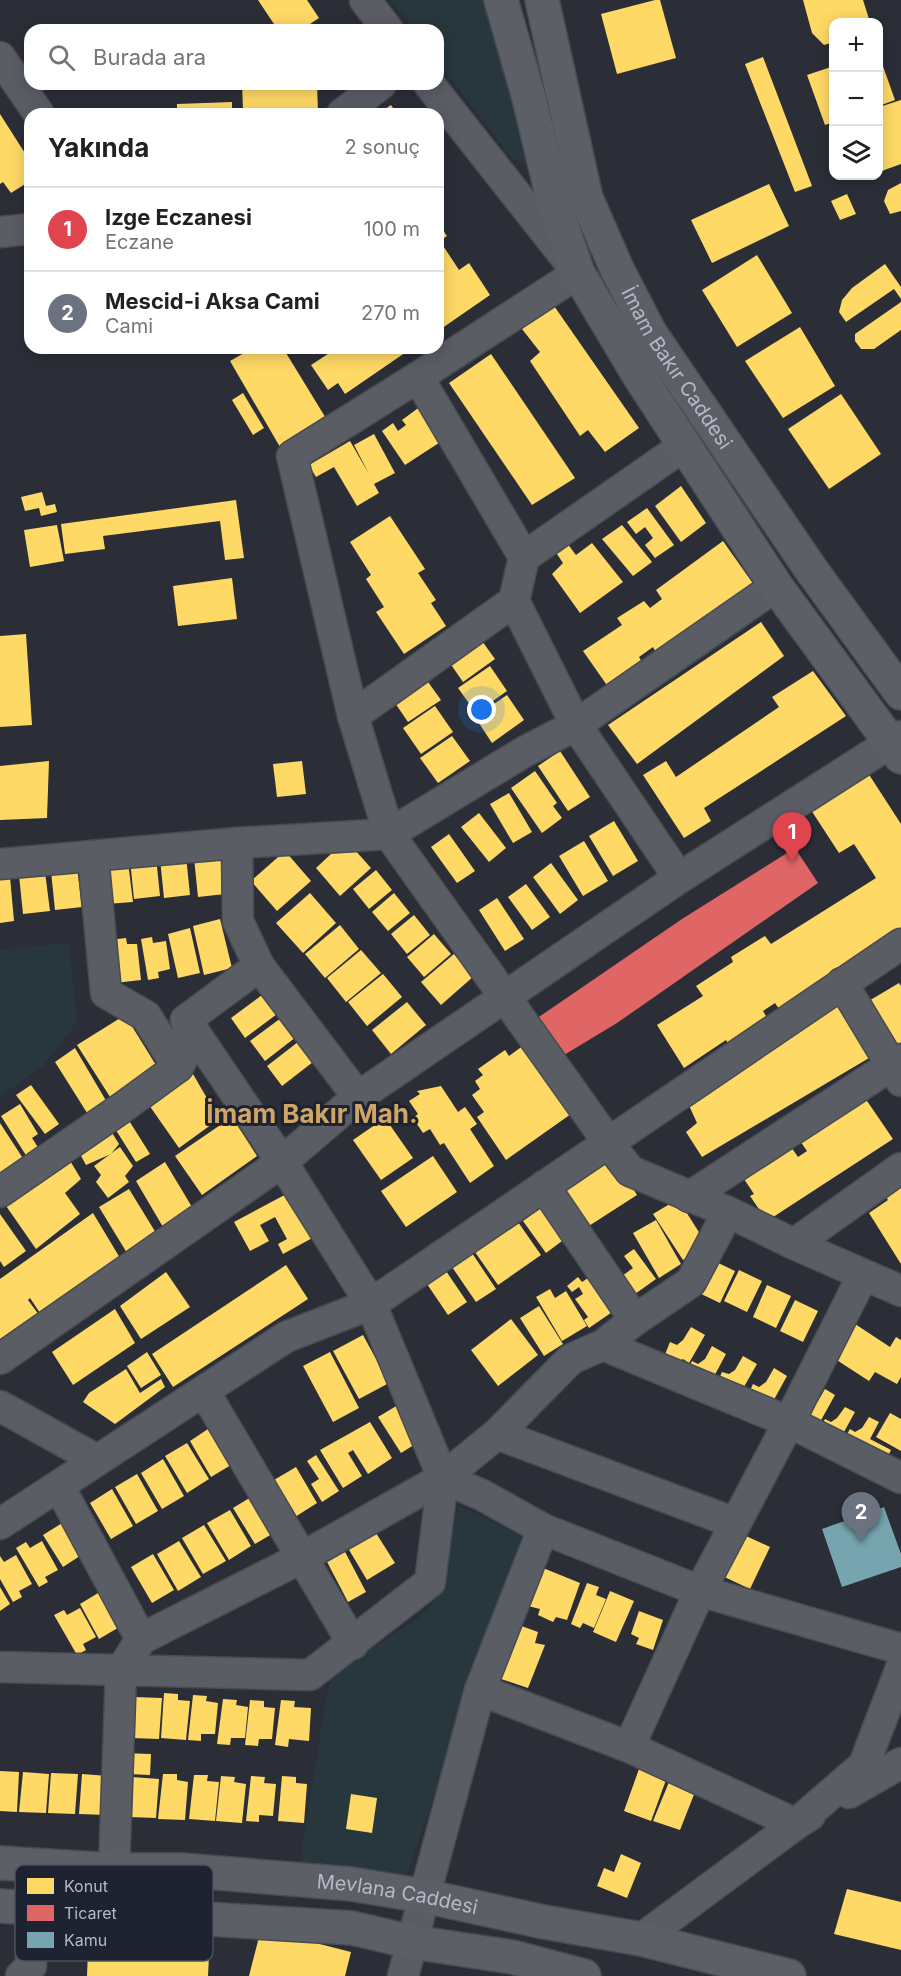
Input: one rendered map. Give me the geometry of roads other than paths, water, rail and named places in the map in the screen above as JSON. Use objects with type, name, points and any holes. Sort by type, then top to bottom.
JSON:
[{"type":"main road","points":[[501,0],[529,98],[554,203],[578,273],[640,377],[776,586],[898,745]]},
{"type":"main road","name":"İmam Bakır Caddesi","points":[[542,0],[586,198],[621,278],[650,333],[810,568],[901,693]]},
{"type":"main road","name":"Mevlana Caddesi","points":[[0,1863],[33,1865]]},
{"type":"main road","name":"Mevlana Caddesi","points":[[213,1873],[351,1884],[424,1896],[641,1940],[789,1976]]},
{"type":"main road","name":"Mevlana Caddesi","points":[[213,1919],[352,1928],[412,1942],[512,1957],[584,1976]]},
{"type":"street","points":[[365,0],[383,24]]},
{"type":"street","points":[[0,57],[35,108]]},
{"type":"street","points":[[350,108],[373,90]]},
{"type":"street","points":[[434,90],[578,273],[292,456],[353,716],[389,834],[630,1171],[728,1212],[901,1291]]},
{"type":"street","points":[[0,232],[24,230]]},
{"type":"street","points":[[418,377],[524,556]]},
{"type":"street","points":[[679,878],[576,725],[514,601],[524,556],[685,445]]},
{"type":"street","points":[[0,864],[237,843],[389,834],[524,752],[576,725],[776,586]]},
{"type":"street","points":[[353,716],[514,601]]},
{"type":"street","points":[[0,1359],[282,1162],[358,1097],[679,878],[898,745]]},
{"type":"street","points":[[237,843],[238,921],[259,966],[358,1097]]},
{"type":"street","points":[[93,856],[105,993],[146,1016],[178,1067]]},
{"type":"street","points":[[0,1524],[286,1337],[371,1304],[901,944]]},
{"type":"street","points":[[186,1020],[259,966]]},
{"type":"street","points":[[689,1197],[898,1069],[842,983]]},
{"type":"street","points":[[0,1192],[178,1067],[191,1042],[186,1020]]},
{"type":"street","points":[[0,1667],[310,1676],[430,1582],[443,1478],[371,1304],[282,1162],[186,1020]]},
{"type":"street","points":[[794,1244],[901,1168]]},
{"type":"street","points":[[544,1186],[635,1320]]},
{"type":"street","points":[[114,1865],[120,1671],[141,1639],[301,1558],[443,1478],[497,1434],[571,1359],[603,1345],[691,1282],[728,1212]]},
{"type":"street","points":[[629,1747],[700,1591],[863,1275]]},
{"type":"street","points":[[603,1345],[789,1422],[901,1478]]},
{"type":"street","points":[[204,1391],[353,1644]]},
{"type":"street","points":[[0,1406],[98,1461]]},
{"type":"street","points":[[497,1434],[735,1523]]},
{"type":"street","points":[[443,1478],[482,1495],[543,1529],[700,1591],[901,1649]]},
{"type":"street","points":[[59,1486],[141,1639]]},
{"type":"street","points":[[402,1976],[480,1690],[543,1529]]},
{"type":"street","points":[[641,1940],[796,1824],[864,1765],[901,1668]]},
{"type":"street","points":[[480,1690],[629,1747],[796,1824]]},
{"type":"street","points":[[796,1824],[901,1763]]},
{"type":"place","name":"Izge Eczanesi","points":[[792,862]]},
{"type":"place","name":"Mescid-i Aksa Cami","points":[[861,1542]]},
{"type":"district","name":"İmam Bakır Mah.","points":[[312,1114]]}]
